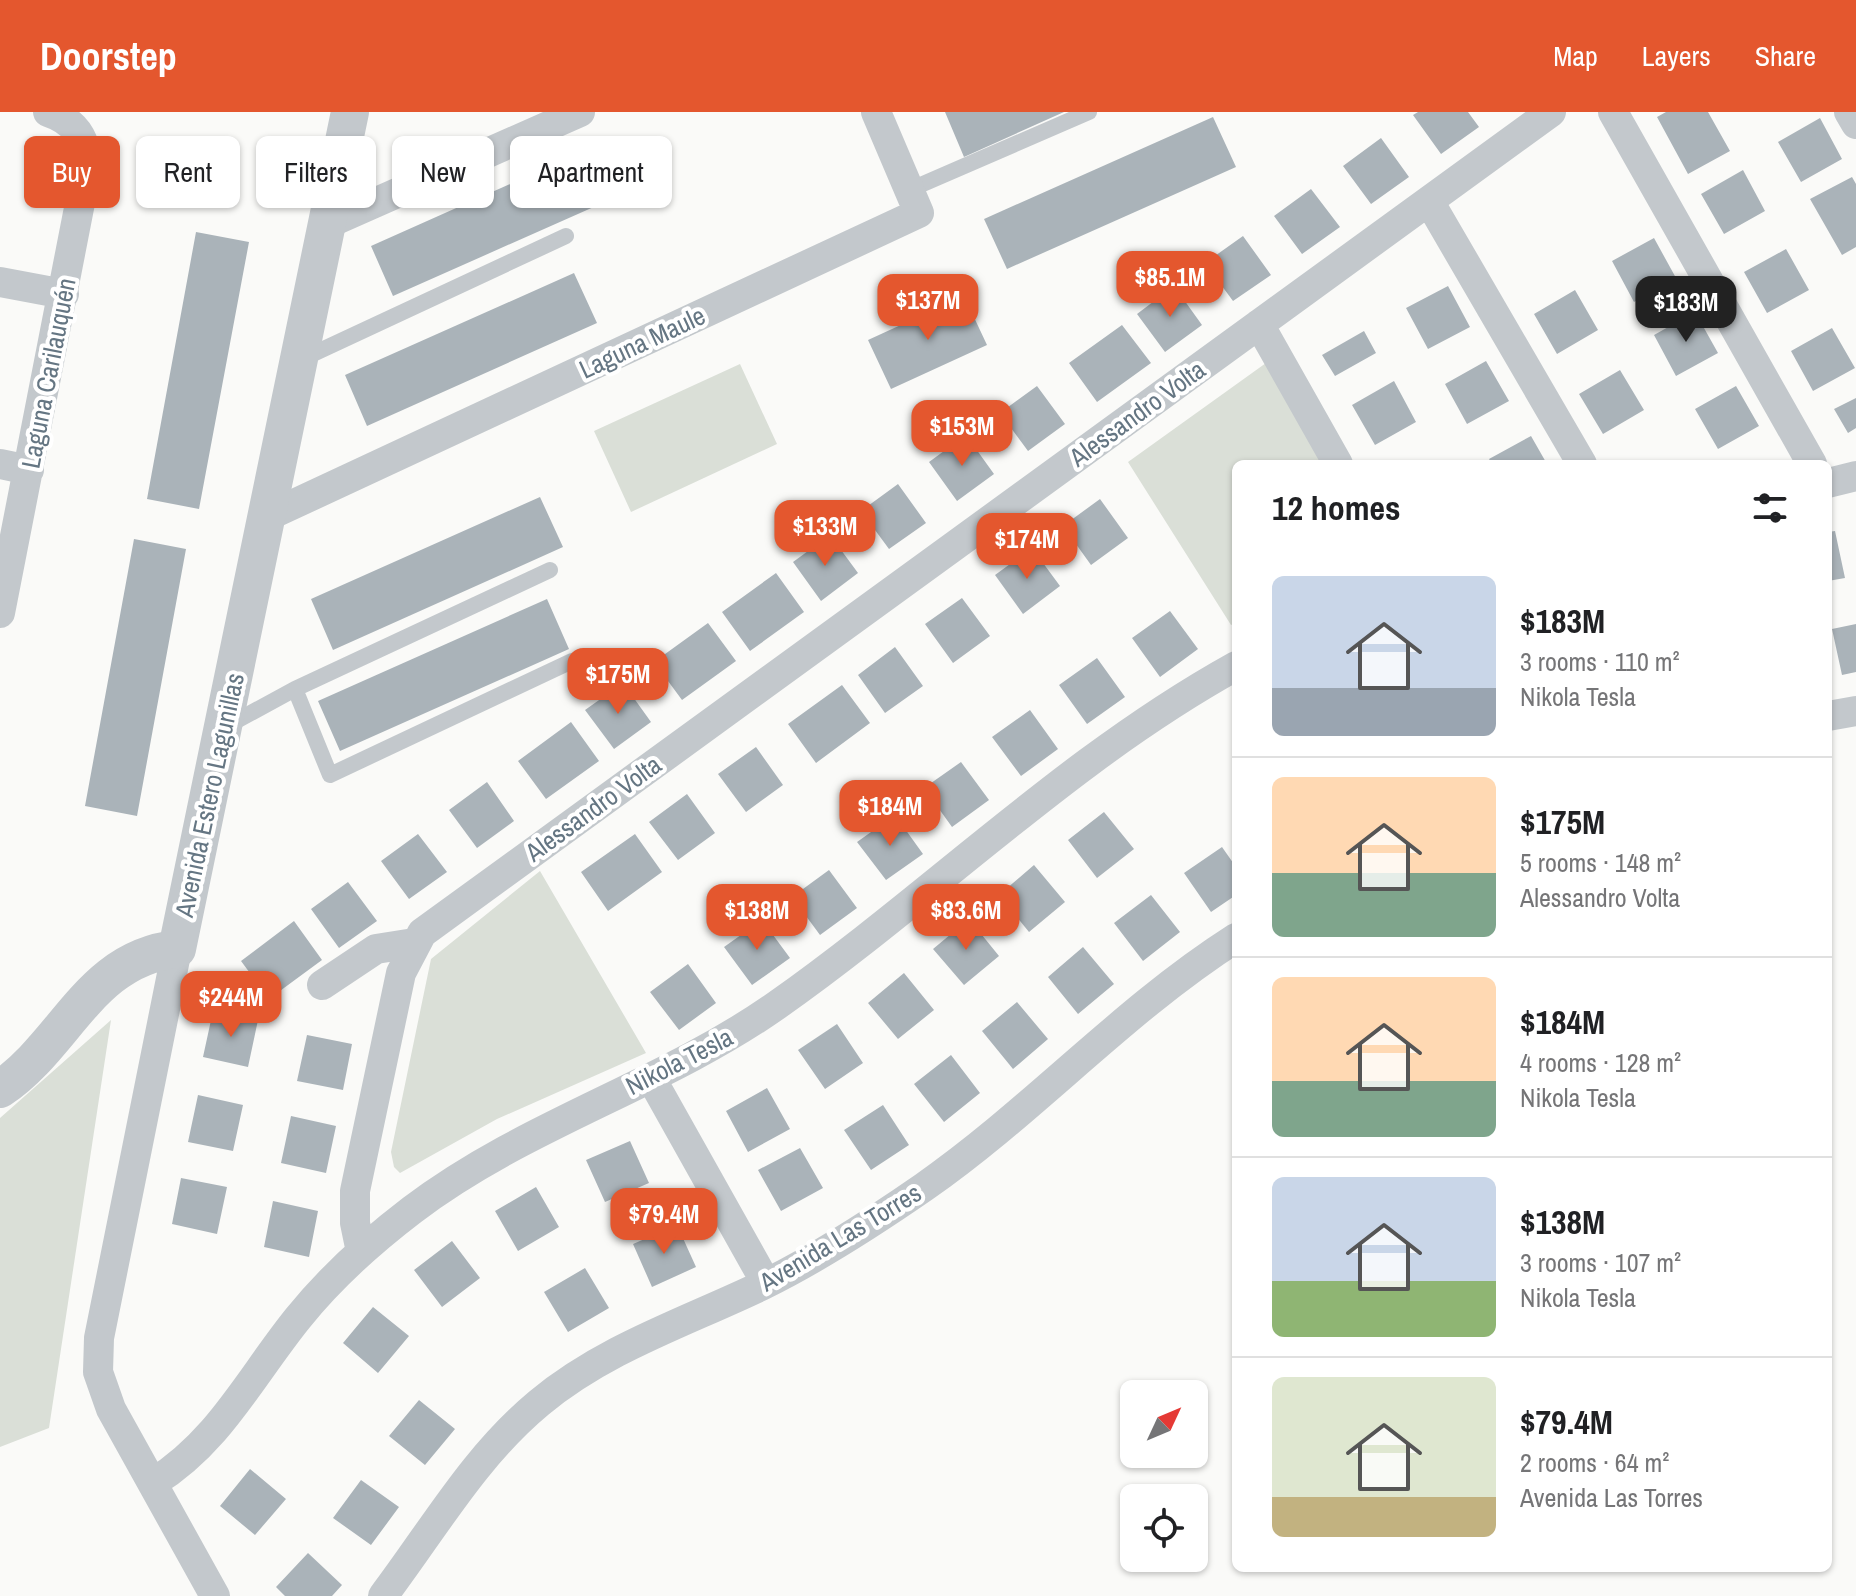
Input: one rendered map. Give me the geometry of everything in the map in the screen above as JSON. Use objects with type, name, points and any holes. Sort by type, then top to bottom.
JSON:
[{"type":"street","name":"Laguna Carilauquén","points":[[0,613],[14,467],[64,294],[87,167],[80,133],[71,124],[48,112]]},
{"type":"street","name":"Avenida Estero Lagunillas","points":[[215,1596],[111,1409],[101,1381],[97,1354],[177,949],[350,112]]},
{"type":"street","points":[[327,224],[580,112]]},
{"type":"street","name":"Laguna Maule","points":[[266,517],[919,213],[876,112]]},
{"type":"street","name":"Alessandro Volta","points":[[414,943],[433,924],[1551,112]]},
{"type":"street","points":[[1613,112],[1810,460]]},
{"type":"street","points":[[1849,112],[1856,124]]},
{"type":"street","points":[[1429,201],[1580,460]]},
{"type":"street","points":[[0,282],[64,294]]},
{"type":"street","points":[[1259,324],[1336,460]]},
{"type":"street","points":[[1832,482],[1856,476]]},
{"type":"street","name":"Nikola Tesla","points":[[154,1482],[208,1440],[296,1320],[361,1252],[412,1210],[466,1172],[556,1122],[705,1050],[777,1005],[1059,783],[1155,714],[1232,668]]},
{"type":"street","points":[[1832,715],[1856,711]]},
{"type":"street","name":"Avenida Las Torres","points":[[383,1596],[455,1493],[508,1431],[540,1402],[610,1355],[766,1283],[856,1234],[937,1178],[1025,1107],[1116,1026],[1232,941]]},
{"type":"street","points":[[322,985],[376,949],[414,943]]},
{"type":"street","points":[[361,1252],[355,1223],[355,1191],[401,973],[414,943]]},
{"type":"street","points":[[0,1089],[31,1066],[109,975],[143,955],[177,949]]},
{"type":"street","points":[[651,1078],[766,1283]]},
{"type":"lane","points":[[909,190],[1089,112]]},
{"type":"lane","points":[[299,361],[566,236]]},
{"type":"lane","points":[[222,729],[295,689],[550,570]]},
{"type":"lane","points":[[295,689],[330,775],[572,661]]},
{"type":"shaded area","points":[[1266,363],[1323,460],[1232,460],[1231,625],[1128,462]]},
{"type":"shaded area","points":[[740,364],[777,444],[631,512],[594,431]]},
{"type":"shaded area","points":[[540,871],[646,1053],[497,1119],[400,1173],[394,1167],[391,1152],[431,959]]},
{"type":"shaded area","points":[[111,1020],[49,1428],[0,1447],[0,1118]]},
{"type":"building","points":[[945,112],[1064,112],[964,157]]},
{"type":"building","points":[[1418,112],[1468,112],[1479,127],[1441,154],[1413,115]]},
{"type":"building","points":[[1666,112],[1708,112],[1730,151],[1688,174],[1657,117]]},
{"type":"building","points":[[1213,117],[1236,167],[1007,269],[984,219]]},
{"type":"building","points":[[1820,118],[1842,159],[1801,182],[1778,142]]},
{"type":"building","points":[[1381,138],[1409,177],[1371,204],[1343,166]]},
{"type":"building","points":[[1743,170],[1765,211],[1724,234],[1701,194]]},
{"type":"building","points":[[1852,177],[1856,184],[1856,247],[1842,255],[1810,199]]},
{"type":"building","points":[[510,184],[510,208],[591,208],[393,296],[371,246],[456,208],[494,208],[494,191]]},
{"type":"building","points":[[1311,189],[1340,227],[1302,254],[1274,216]]},
{"type":"building","points":[[196,232],[249,242],[199,509],[147,499]]},
{"type":"building","points":[[1243,236],[1271,275],[1233,301],[1205,263]]},
{"type":"building","points":[[1654,238],[1676,278],[1634,302],[1612,261]]},
{"type":"building","points":[[1786,249],[1809,290],[1767,313],[1744,272]]},
{"type":"building","points":[[574,273],[597,323],[367,426],[345,375]]},
{"type":"building","points":[[1174,286],[1202,325],[1165,352],[1137,314]]},
{"type":"building","points":[[1448,286],[1470,327],[1428,349],[1406,308]]},
{"type":"building","points":[[1575,290],[1598,330],[1557,354],[1534,314]]},
{"type":"building","points":[[964,296],[987,345],[891,389],[868,340]]},
{"type":"building","points":[[1695,312],[1718,353],[1676,376],[1654,335]]},
{"type":"building","points":[[1122,325],[1151,363],[1097,402],[1069,363]]},
{"type":"building","points":[[1832,328],[1855,368],[1813,391],[1791,351]]},
{"type":"building","points":[[1364,331],[1376,353],[1335,376],[1322,355]]},
{"type":"building","points":[[1486,361],[1509,401],[1467,424],[1445,384]]},
{"type":"building","points":[[1620,370],[1644,410],[1603,434],[1579,394]]},
{"type":"building","points":[[1394,381],[1416,422],[1375,445],[1352,405]]},
{"type":"building","points":[[1037,386],[1065,424],[1028,451],[1000,413]]},
{"type":"building","points":[[1736,386],[1759,426],[1718,449],[1695,409]]},
{"type":"building","points":[[1856,398],[1856,428],[1848,433],[1834,409]]},
{"type":"building","points":[[966,435],[994,474],[957,501],[929,462]]},
{"type":"building","points":[[1531,436],[1545,460],[1490,460]]},
{"type":"building","points":[[898,484],[926,523],[889,549],[861,511]]},
{"type":"building","points":[[540,497],[563,547],[333,650],[311,599]]},
{"type":"building","points":[[1100,499],[1128,538],[1091,565],[1063,526]]},
{"type":"building","points":[[1832,531],[1835,531],[1845,578],[1832,580]]},
{"type":"building","points":[[830,535],[858,573],[821,601],[793,562]]},
{"type":"building","points":[[134,539],[186,549],[137,816],[85,806]]},
{"type":"building","points":[[1032,548],[1060,586],[1023,614],[995,575]]},
{"type":"building","points":[[776,573],[804,612],[750,651],[722,612]]},
{"type":"building","points":[[962,598],[990,636],[953,663],[925,624]]},
{"type":"building","points":[[547,599],[569,649],[340,751],[318,701]]},
{"type":"building","points":[[1170,611],[1198,649],[1160,677],[1132,638]]},
{"type":"building","points":[[708,623],[736,661],[682,700],[654,662]]},
{"type":"building","points":[[1856,624],[1856,672],[1842,675],[1832,629]]},
{"type":"building","points":[[895,647],[923,686],[885,713],[858,675]]},
{"type":"building","points":[[1097,658],[1125,697],[1087,724],[1059,685]]},
{"type":"building","points":[[623,683],[651,722],[614,749],[585,710]]},
{"type":"building","points":[[842,685],[870,723],[816,763],[788,724]]},
{"type":"building","points":[[1030,710],[1058,749],[1021,776],[992,737]]},
{"type":"building","points":[[571,722],[599,761],[546,799],[518,761]]},
{"type":"building","points":[[756,747],[783,785],[746,812],[718,774]]},
{"type":"building","points":[[961,762],[989,800],[952,827],[924,788]]},
{"type":"building","points":[[487,782],[514,821],[477,848],[449,810]]},
{"type":"building","points":[[687,794],[715,833],[678,860],[649,822]]},
{"type":"building","points":[[1104,812],[1134,849],[1097,878],[1068,840]]},
{"type":"building","points":[[895,815],[923,854],[886,880],[857,842]]},
{"type":"building","points":[[418,834],[447,872],[409,899],[381,861]]},
{"type":"building","points":[[635,834],[662,872],[608,911],[581,872]]},
{"type":"building","points":[[1222,847],[1232,861],[1232,898],[1211,912],[1184,873]]},
{"type":"building","points":[[1034,865],[1065,902],[1029,932],[999,895]]},
{"type":"building","points":[[829,870],[857,908],[820,935],[792,897]]},
{"type":"building","points":[[348,882],[377,921],[339,948],[311,909]]},
{"type":"building","points":[[1151,895],[1180,932],[1143,961],[1114,923]]},
{"type":"building","points":[[969,919],[999,956],[964,985],[933,949]]},
{"type":"building","points":[[762,920],[790,958],[752,985],[724,947]]},
{"type":"building","points":[[294,921],[322,960],[269,999],[241,961]]},
{"type":"building","points":[[1083,947],[1114,984],[1078,1014],[1048,977]]},
{"type":"building","points":[[688,964],[716,1003],[679,1030],[650,992]]},
{"type":"building","points":[[904,973],[934,1010],[898,1039],[868,1003]]},
{"type":"building","points":[[1017,1002],[1048,1039],[1013,1069],[982,1031]]},
{"type":"building","points":[[213,1011],[258,1020],[248,1067],[203,1057]]},
{"type":"building","points":[[837,1024],[863,1063],[825,1089],[798,1050]]},
{"type":"building","points":[[307,1035],[352,1044],[343,1090],[297,1081]]},
{"type":"building","points":[[951,1055],[980,1093],[944,1122],[914,1084]]},
{"type":"building","points":[[767,1088],[790,1129],[748,1152],[726,1111]]},
{"type":"building","points":[[198,1095],[243,1105],[233,1151],[188,1142]]},
{"type":"building","points":[[883,1105],[909,1145],[871,1170],[844,1130]]},
{"type":"building","points":[[291,1116],[336,1126],[326,1173],[281,1163]]},
{"type":"building","points":[[630,1141],[649,1183],[605,1202],[586,1160]]},
{"type":"building","points":[[800,1148],[823,1188],[781,1211],[758,1170]]},
{"type":"building","points":[[181,1178],[227,1187],[217,1234],[172,1224]]},
{"type":"building","points":[[536,1187],[559,1227],[518,1251],[495,1211]]},
{"type":"building","points":[[273,1201],[318,1211],[309,1257],[264,1247]]},
{"type":"building","points":[[677,1225],[696,1267],[652,1287],[633,1244]]},
{"type":"building","points":[[452,1241],[480,1278],[442,1307],[414,1270]]},
{"type":"building","points":[[585,1268],[609,1308],[568,1332],[544,1292]]},
{"type":"building","points":[[373,1307],[409,1336],[378,1373],[343,1343]]},
{"type":"building","points":[[419,1400],[455,1429],[425,1465],[389,1436]]},
{"type":"building","points":[[250,1469],[286,1499],[255,1535],[220,1506]]},
{"type":"building","points":[[361,1480],[399,1507],[371,1545],[333,1518]]},
{"type":"building","points":[[308,1553],[342,1585],[332,1596],[285,1596],[276,1587]]}]
